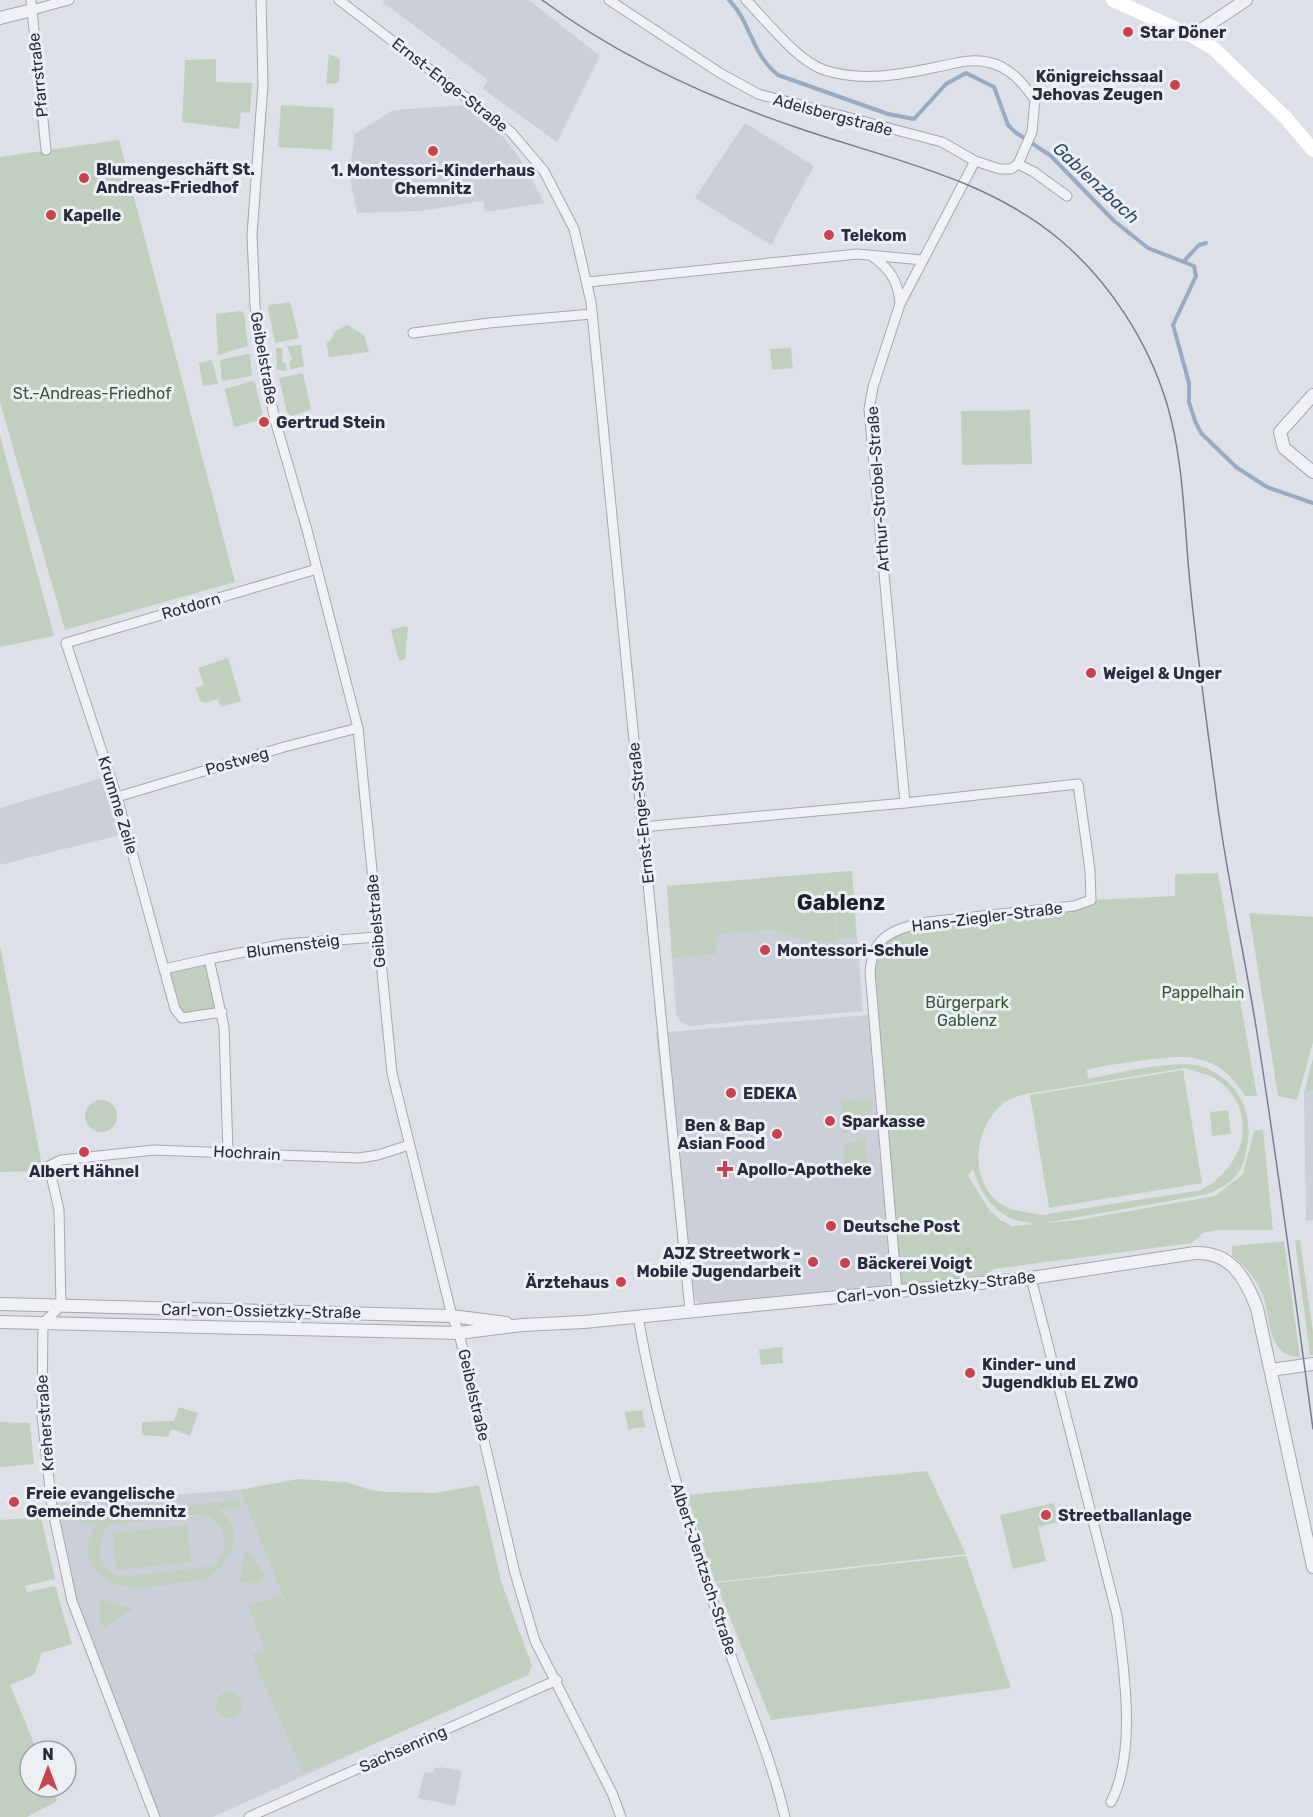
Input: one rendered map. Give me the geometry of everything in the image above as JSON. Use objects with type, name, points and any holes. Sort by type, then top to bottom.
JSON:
[{"type":"main road","points":[[1113,0],[1213,48],[1298,130],[1313,150]]},
{"type":"street","points":[[0,18],[31,5],[69,0]]},
{"type":"street","name":"Geibelstraße","points":[[261,0],[263,84],[252,211],[255,305],[260,348],[275,420],[358,728],[392,1073],[452,1316],[459,1333],[514,1573],[535,1641],[557,1680],[612,1792],[621,1817]]},
{"type":"street","name":"Ernst-Enge-Straße","points":[[339,0],[511,132],[544,171],[574,229],[588,282],[592,315],[690,1311]]},
{"type":"street","name":"Adelsbergstraße","points":[[609,0],[720,73],[758,94],[942,142],[975,161],[999,169],[1011,169],[1018,164]]},
{"type":"street","points":[[746,0],[787,42],[822,69],[855,77],[867,77],[902,75],[969,61],[987,62],[1007,70],[1022,81],[1035,100],[1032,132],[1018,164],[1034,172],[1067,196]]},
{"type":"street","points":[[1192,36],[1246,0]]},
{"type":"street","name":"Pfarrstraße","points":[[31,5],[46,150]]},
{"type":"street","name":"Arthur-Strobel-Straße","points":[[904,803],[869,409],[873,387],[900,304],[964,187],[975,161]]},
{"type":"street","points":[[588,282],[797,259],[870,255],[923,260]]},
{"type":"street","points":[[870,255],[891,273],[899,291],[900,304]]},
{"type":"street","points":[[413,333],[489,323],[592,315]]},
{"type":"street","points":[[1313,395],[1280,432],[1284,448],[1313,472]]},
{"type":"street","name":"Rotdorn","points":[[66,643],[317,569]]},
{"type":"street","name":"Krumme Zeile","points":[[66,643],[117,797],[175,1009],[182,1018],[222,1012]]},
{"type":"street","name":"Postweg","points":[[117,797],[358,728]]},
{"type":"street","name":"Hans-Ziegler-Straße","points":[[897,1291],[870,972],[872,951],[884,938],[900,929],[919,923],[1074,906],[1091,900],[1090,870],[1078,784],[904,803]]},
{"type":"street","points":[[642,827],[904,803]]},
{"type":"street","name":"Blumensteig","points":[[164,969],[285,944],[377,937]]},
{"type":"street","points":[[209,959],[222,1012],[228,1153]]},
{"type":"street","name":"Hochrain","points":[[61,1306],[59,1210],[49,1166],[55,1161],[154,1150],[359,1158],[378,1155],[409,1145]]},
{"type":"street","name":"Carl-von-Ossietzky-Straße","points":[[0,1322],[459,1333],[522,1325],[1031,1278],[1195,1253],[1216,1255],[1236,1268],[1251,1291],[1257,1308],[1313,1567]]},
{"type":"street","points":[[1031,1278],[1116,1615],[1124,1670],[1126,1721],[1121,1767],[1111,1802]]},
{"type":"street","name":"Carl-von-Ossietzky-Straße","points":[[0,1304],[452,1316],[522,1325]]},
{"type":"street","points":[[43,1323],[61,1306]]},
{"type":"street","name":"Albert-Jentzsch-Straße","points":[[638,1316],[644,1352],[672,1467],[723,1633],[757,1726],[785,1817]]},
{"type":"street","name":"Kreherstraße","points":[[43,1323],[42,1416],[52,1506],[72,1601],[154,1817]]},
{"type":"street","points":[[1271,1370],[1313,1364]]},
{"type":"street","name":"Sachsenring","points":[[249,1817],[557,1680]]},
{"type":"shaded area","points":[[386,0],[529,0],[600,56],[557,142],[483,89],[488,80],[382,2]]},
{"type":"shaded area","name":"1. Montessori-Kinderhaus Chemnitz","points":[[465,105],[501,134],[526,167],[544,203],[485,212],[483,201],[419,211],[357,213],[349,174],[355,134],[393,110]]},
{"type":"shaded area","points":[[745,123],[814,166],[771,245],[695,198]]},
{"type":"shaded area","points":[[109,776],[125,834],[0,865],[0,808]]},
{"type":"shaded area","name":"Montessori-Schule","points":[[852,871],[863,1011],[689,1026],[681,1022],[676,1015],[667,886]]},
{"type":"shaded area","points":[[868,1015],[891,1282],[880,1289],[699,1304],[682,1282],[656,1033]]},
{"type":"shaded area","points":[[1313,1059],[1313,1220],[1306,1221],[1304,1093]]},
{"type":"shaded area","points":[[240,1490],[350,1755],[213,1817],[157,1817],[74,1600],[56,1503]]},
{"type":"shaded area","points":[[440,1767],[462,1771],[455,1806],[418,1798],[424,1772],[433,1773],[434,1769]]},
{"type":"green space","points":[[329,54],[340,59],[339,83],[326,84]]},
{"type":"green space","points":[[216,59],[216,82],[252,83],[250,113],[241,112],[239,129],[182,122],[185,60]]},
{"type":"green space","points":[[281,105],[334,108],[332,150],[278,147]]},
{"type":"green space","name":"St.-Andreas-Friedhof","points":[[119,140],[235,582],[65,630],[0,402],[0,157]]},
{"type":"green space","points":[[290,302],[299,338],[275,343],[269,305]]},
{"type":"green space","points":[[241,311],[244,313],[248,346],[218,355],[216,314]]},
{"type":"green space","points":[[347,325],[364,335],[369,352],[329,357],[326,341],[330,341],[334,332]]},
{"type":"green space","points":[[301,345],[304,366],[290,370],[289,362],[292,359],[287,346]]},
{"type":"green space","points":[[276,348],[283,348],[282,361],[286,364],[287,371],[277,370]]},
{"type":"green space","points":[[791,348],[793,368],[772,370],[770,349]]},
{"type":"green space","points":[[250,354],[252,376],[222,381],[220,360]]},
{"type":"green space","points":[[212,360],[218,384],[203,386],[199,363]]},
{"type":"green space","points":[[303,373],[311,409],[292,416],[287,413],[279,378]]},
{"type":"green space","points":[[252,381],[255,383],[263,416],[261,420],[234,427],[225,389]]},
{"type":"green space","points":[[1030,410],[1032,464],[962,465],[961,411]]},
{"type":"green space","points":[[0,435],[54,636],[0,647]]},
{"type":"green space","points":[[405,626],[408,628],[405,659],[399,661],[391,630]]},
{"type":"green space","points":[[228,658],[241,701],[221,707],[218,699],[205,703],[200,701],[196,688],[204,685],[198,668]]},
{"type":"green space","points":[[852,871],[854,901],[834,903],[837,941],[812,942],[771,930],[720,934],[715,944],[716,954],[672,958],[667,886]]},
{"type":"green space","name":"Bürgerpark Gablenz","points":[[1218,873],[1257,1096],[1245,1096],[1235,1081],[1212,1063],[1185,1057],[1093,1068],[1087,1070],[1088,1079],[1178,1064],[1203,1067],[1216,1073],[1235,1090],[1246,1112],[1248,1138],[1244,1162],[1232,1180],[1207,1194],[1045,1223],[1078,1220],[1215,1196],[1243,1174],[1254,1131],[1263,1129],[1273,1230],[1218,1230],[1203,1233],[1192,1243],[994,1269],[987,1274],[988,1282],[897,1291],[870,972],[884,938],[900,929],[1091,900],[1175,896],[1175,874]],"holes":[[[1185,1068],[1216,1079],[1230,1092],[1239,1106],[1243,1122],[1242,1138],[1237,1153],[1228,1168],[1201,1190],[1042,1215],[1011,1209],[990,1194],[979,1168],[981,1138],[995,1112],[1007,1101],[1026,1094]],[[973,1169],[983,1193],[1000,1212],[1018,1221],[1035,1224],[1012,1226],[1000,1220],[990,1211],[968,1176]]]},
{"type":"green space","points":[[853,903],[856,937],[838,939],[835,904]]},
{"type":"green space","name":"Pappelhain","points":[[1249,913],[1313,917],[1313,1042],[1297,1100],[1278,1096]]},
{"type":"green space","points":[[0,945],[43,1171],[0,1172]]},
{"type":"green space","points":[[206,964],[217,1009],[181,1014],[168,975],[170,971]]},
{"type":"green space","points":[[1313,1059],[1313,1090],[1304,1093]]},
{"type":"green space","points":[[1183,1070],[1202,1183],[1049,1208],[1030,1095]]},
{"type":"green space","points":[[873,1099],[870,1119],[842,1135],[841,1100]]},
{"type":"green space","points":[[101,1100],[112,1105],[117,1116],[112,1127],[101,1132],[90,1127],[85,1116],[90,1105]]},
{"type":"green space","points":[[1228,1110],[1231,1134],[1212,1136],[1210,1112]]},
{"type":"green space","points":[[865,1137],[868,1171],[845,1173],[843,1145]]},
{"type":"green space","points":[[1300,1240],[1313,1332],[1313,1355],[1310,1355],[1295,1241]]},
{"type":"green space","points":[[1284,1241],[1300,1357],[1281,1351],[1276,1344],[1263,1296],[1250,1274],[1232,1255],[1232,1246]]},
{"type":"green space","points":[[782,1347],[783,1363],[761,1365],[759,1350]]},
{"type":"green space","points":[[179,1407],[198,1413],[190,1436],[172,1429],[168,1437],[142,1435],[142,1422],[174,1421]]},
{"type":"green space","points":[[642,1410],[645,1427],[628,1429],[625,1412]]},
{"type":"green space","points":[[0,1422],[30,1423],[34,1464],[0,1467]]},
{"type":"green space","points":[[927,1471],[966,1554],[715,1582],[687,1495]]},
{"type":"green space","points":[[298,1479],[345,1482],[387,1492],[435,1493],[479,1485],[501,1581],[532,1666],[528,1675],[350,1755],[333,1719],[348,1754],[303,1773],[252,1655],[265,1649],[248,1606],[281,1595],[294,1623],[240,1490]]},
{"type":"green space","points":[[238,1500],[239,1508],[218,1510],[233,1528],[234,1537],[233,1547],[228,1557],[214,1573],[204,1579],[139,1587],[123,1586],[108,1581],[97,1572],[89,1558],[88,1544],[97,1523],[80,1525],[80,1517]],"holes":[[[203,1514],[211,1518],[222,1530],[225,1545],[219,1560],[213,1566],[122,1577],[107,1569],[100,1555],[101,1539],[110,1525]]]},
{"type":"green space","points":[[1054,1503],[1058,1522],[1038,1527],[1046,1561],[1013,1569],[1000,1515]]},
{"type":"green space","points":[[41,1517],[55,1579],[25,1586],[27,1592],[55,1586],[72,1644],[42,1653],[34,1675],[10,1685],[32,1739],[18,1739],[18,1799],[56,1799],[57,1801],[27,1817],[0,1817],[0,1520]]},
{"type":"green space","points":[[187,1525],[191,1562],[116,1570],[113,1533]]},
{"type":"green space","points":[[246,1549],[267,1577],[256,1583],[239,1583]]},
{"type":"green space","points":[[966,1556],[1011,1688],[771,1720],[716,1583]]},
{"type":"green space","points":[[100,1599],[133,1608],[104,1628],[99,1616]]},
{"type":"green space","points":[[229,1692],[238,1696],[242,1705],[238,1714],[229,1718],[220,1714],[216,1705],[220,1696]]},
{"type":"waterway","name":"Gablenzbach","points":[[729,0],[742,18],[762,57],[778,75],[888,114],[914,119],[946,84],[966,73],[994,87],[1008,125],[1051,156],[1113,220],[1148,248],[1194,266],[1196,276],[1173,325],[1189,383],[1189,402],[1201,433],[1236,467],[1267,487],[1313,503]]},
{"type":"waterway","points":[[1184,261],[1199,245],[1206,243]]},
{"type":"tram line","points":[[542,0],[602,40],[700,90],[801,129],[936,172],[1000,200],[1031,218],[1077,256],[1110,293],[1138,335],[1167,404],[1177,451],[1194,619],[1217,801],[1265,1082],[1313,1429]]},
{"type":"place","name":"Star Döner","points":[[1128,32]]},
{"type":"place","name":"Königreichssaal Jehovas Zeugen","points":[[1175,85]]},
{"type":"place","name":"1. Montessori-Kinderhaus Chemnitz","points":[[433,151]]},
{"type":"place","name":"Blumengeschäft St. Andreas-Friedhof","points":[[84,178]]},
{"type":"place","name":"Kapelle","points":[[51,215]]},
{"type":"place","name":"Telekom","points":[[829,235]]},
{"type":"place","name":"Gertrud Stein","points":[[264,422]]},
{"type":"place","name":"Weigel & Unger","points":[[1091,673]]},
{"type":"place","name":"Montessori-Schule","points":[[765,950]]},
{"type":"place","name":"EDEKA","points":[[731,1093]]},
{"type":"place","name":"Sparkasse","points":[[830,1121]]},
{"type":"place","name":"Ben & Bap Asian Food","points":[[777,1134]]},
{"type":"place","name":"Albert Hähnel","points":[[84,1152]]},
{"type":"place","name":"Apollo-Apotheke","points":[[725,1169]]},
{"type":"place","name":"Deutsche Post","points":[[831,1226]]},
{"type":"place","name":"AJZ Streetwork - Mobile Jugendarbeit","points":[[813,1262]]},
{"type":"place","name":"Bäckerei Voigt","points":[[845,1263]]},
{"type":"place","name":"Ärztehaus","points":[[621,1282]]},
{"type":"place","name":"Kinder- und Jugendklub EL ZWO","points":[[970,1373]]},
{"type":"place","name":"Freie evangelische Gemeinde Chemnitz","points":[[14,1502]]},
{"type":"place","name":"Streetballanlage","points":[[1046,1515]]},
{"type":"district","name":"Gablenz","points":[[841,902]]}]
